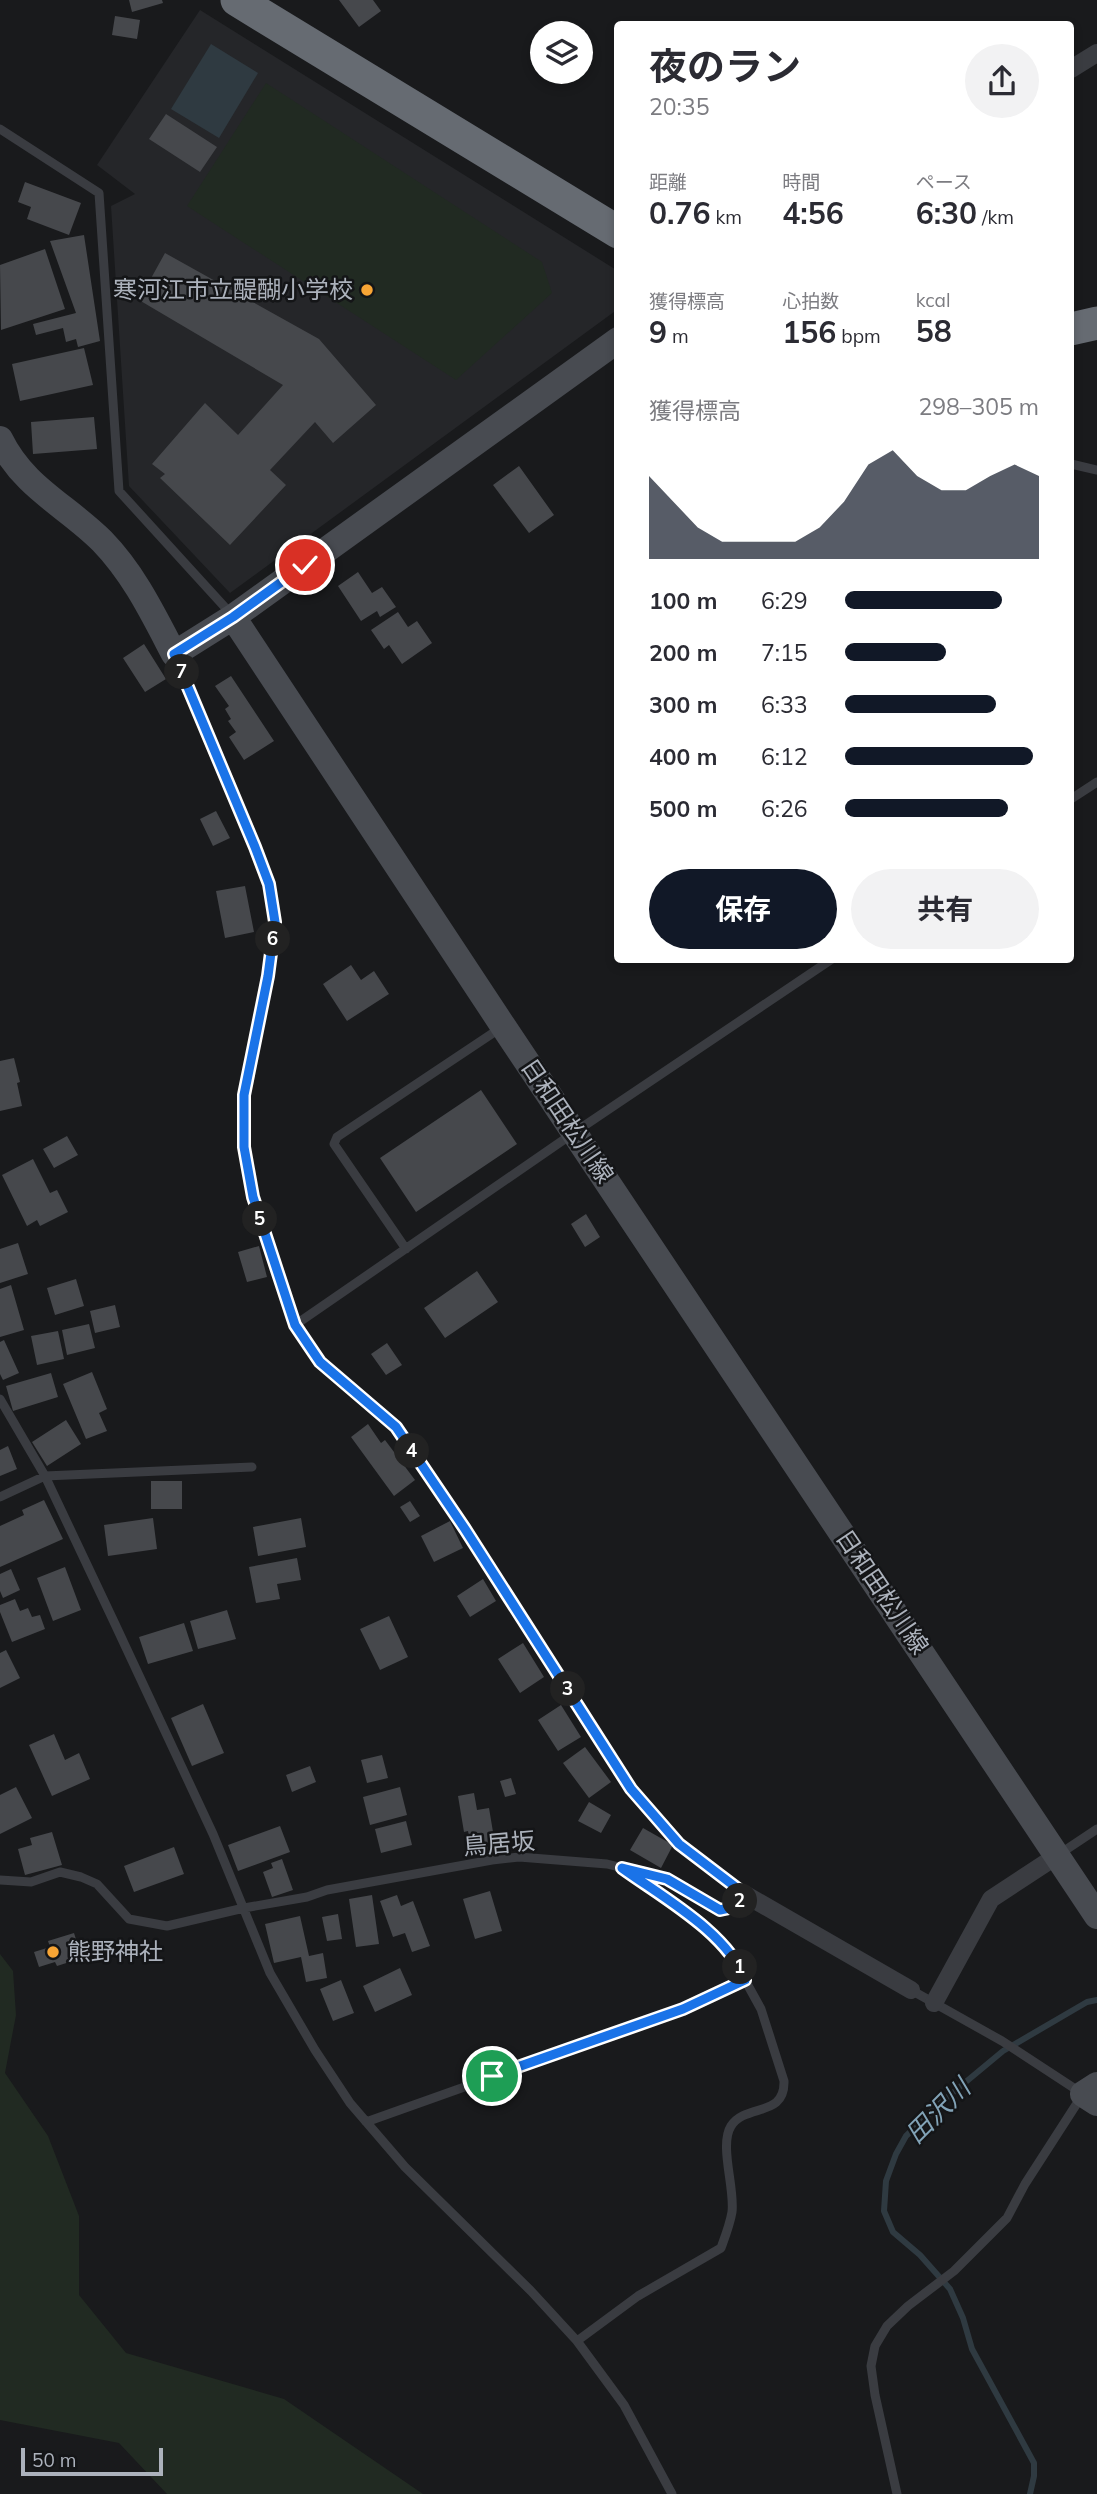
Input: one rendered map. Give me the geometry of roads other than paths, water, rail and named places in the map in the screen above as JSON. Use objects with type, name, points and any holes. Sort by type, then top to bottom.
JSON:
[{"type":"highway","points":[[237,0],[614,230]]},
{"type":"highway","points":[[1074,328],[1097,323]]},
{"type":"main road","points":[[0,439],[17,469],[53,503],[100,539],[126,568],[174,654],[233,617],[614,343]]},
{"type":"main road","name":"日和田松川線","points":[[233,617],[1097,1916]]},
{"type":"street","points":[[1074,67],[1097,53]]},
{"type":"street","points":[[934,2003],[991,1899],[1058,1855]]},
{"type":"street","points":[[746,1895],[911,1990]]},
{"type":"lane","points":[[0,129],[99,193],[119,491],[233,617]]},
{"type":"lane","points":[[1074,465],[1097,470]]},
{"type":"lane","points":[[174,654],[269,884],[275,922],[268,976],[244,1095],[244,1147],[253,1197],[295,1325],[320,1362],[396,1427],[465,1529],[631,1789],[679,1844],[746,1895]]},
{"type":"lane","points":[[1074,797],[1097,782]]},
{"type":"lane","points":[[295,1325],[826,963]]},
{"type":"lane","points":[[406,1249],[334,1144],[337,1137],[503,1026]]},
{"type":"lane","points":[[0,1399],[45,1476],[213,1834],[270,1973],[315,2050],[350,2103],[405,2167],[531,2291],[577,2341],[624,2405],[672,2494]]},
{"type":"lane","points":[[0,1497],[45,1476],[252,1467]]},
{"type":"lane","points":[[1058,1855],[1097,1829]]},
{"type":"lane","name":"鳥居坂","points":[[0,1880],[31,1882],[60,1872],[81,1877],[97,1884],[130,1919],[167,1926],[244,1908],[519,1857],[607,1864],[667,1879],[720,1910],[734,1907],[746,1895]]},
{"type":"lane","points":[[577,2341],[638,2296],[721,2248],[732,2211],[727,2142],[731,2126],[739,2119],[776,2103],[784,2092],[784,2081],[761,2009],[738,1962],[718,1938],[622,1868]]},
{"type":"lane","points":[[366,2122],[683,2009],[745,1980]]},
{"type":"lane","points":[[897,2494],[875,2395],[871,2366],[876,2346],[887,2326],[954,2271],[1007,2218],[1025,2184],[1092,2094],[911,1990]]},
{"type":"waterway","name":"田沢川","points":[[1030,2494],[1034,2463],[972,2349],[963,2318],[950,2289],[920,2255],[893,2232],[884,2211],[886,2181],[906,2136],[938,2105],[1003,2051],[1087,2002],[1097,2000]]},
{"type":"place","name":"寒河江市立醍醐小学校","points":[[367,290]]},
{"type":"place","name":"熊野神社","points":[[53,1952]]}]
